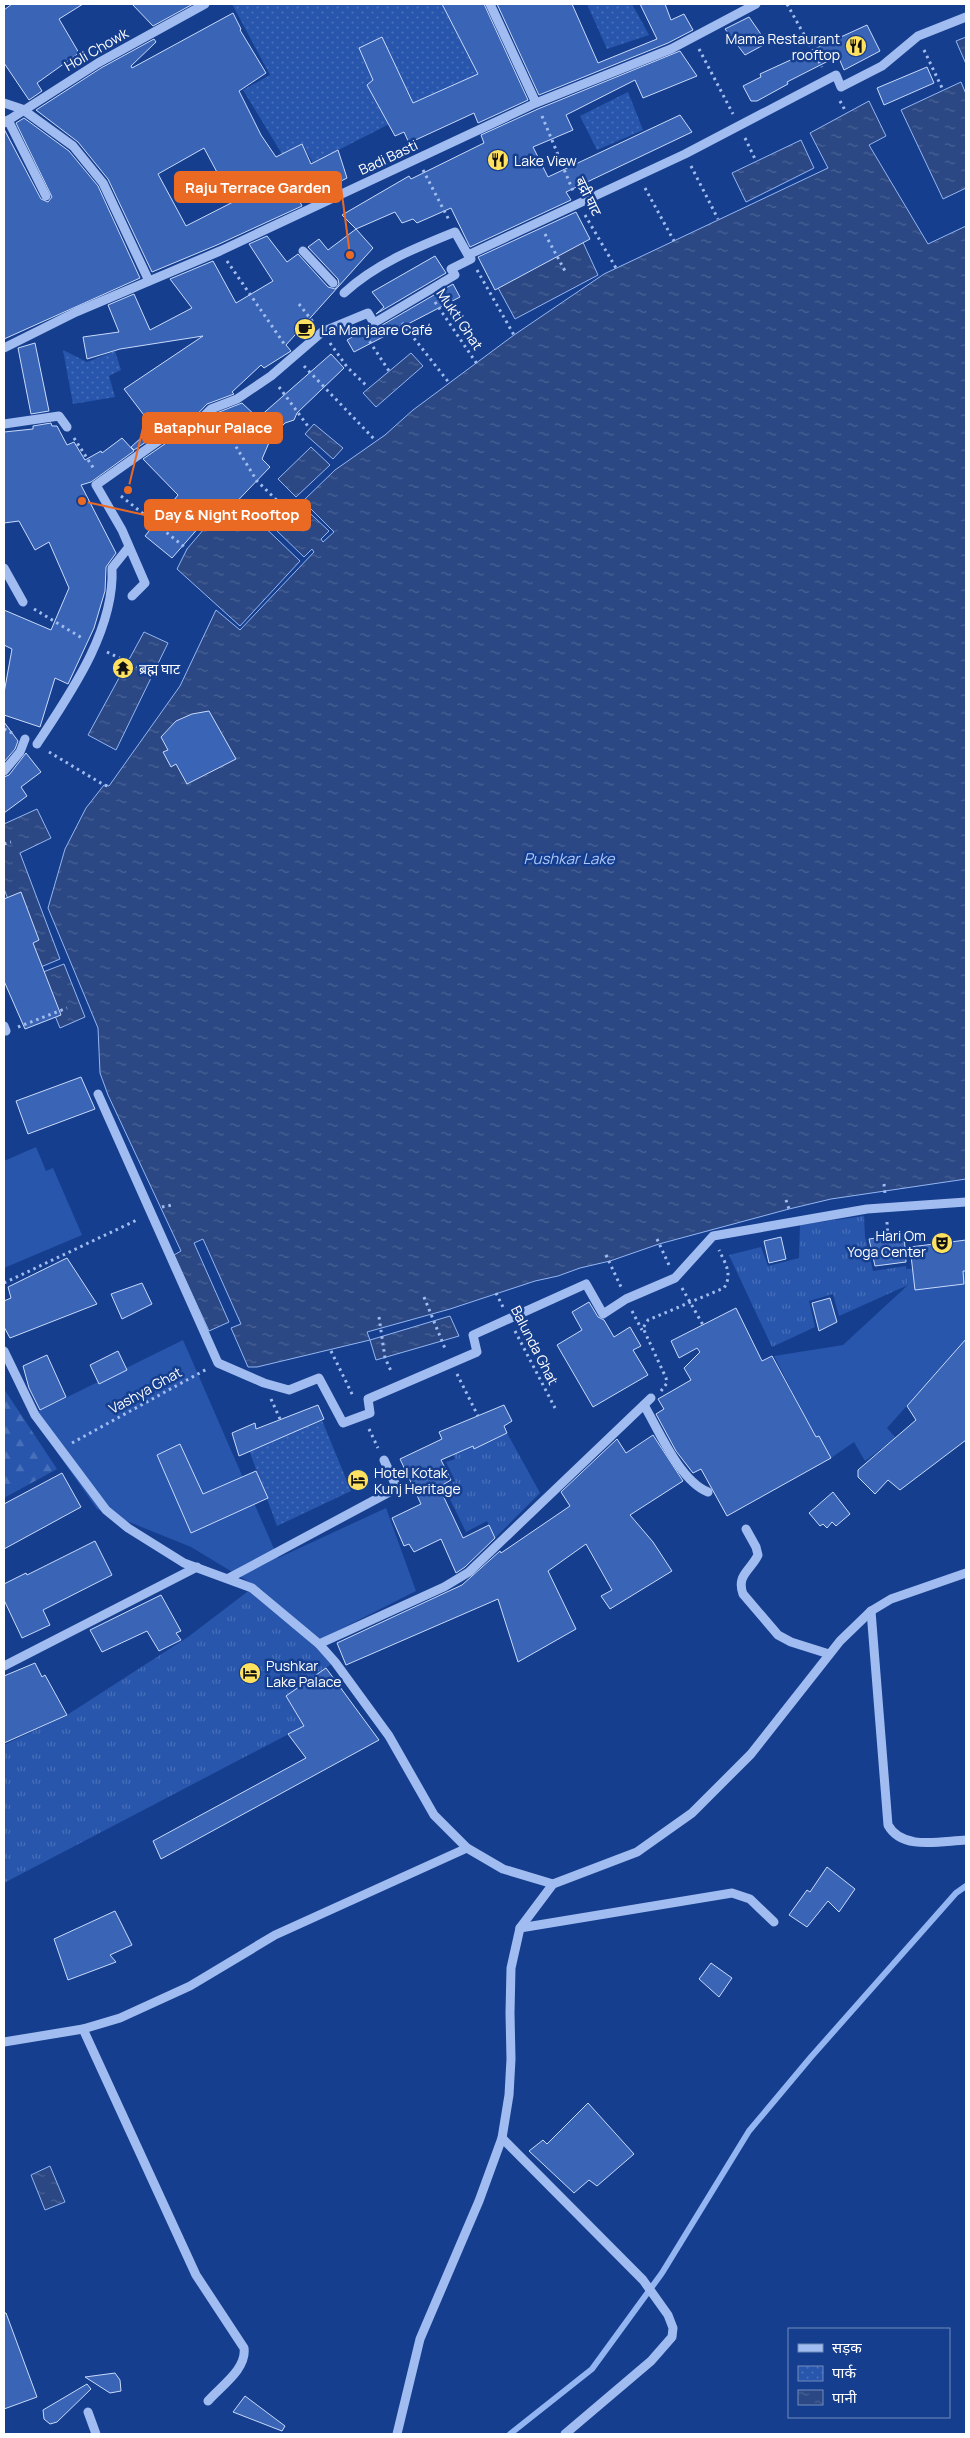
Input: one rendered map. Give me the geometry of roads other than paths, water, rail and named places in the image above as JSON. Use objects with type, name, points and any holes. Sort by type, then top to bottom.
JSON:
[{"type":"street","name":"Holi Chowk","points":[[6,122],[22,109],[98,62],[205,4]]},
{"type":"street","points":[[490,4],[536,103]]},
{"type":"street","name":"Badi Basti","points":[[4,348],[76,312],[220,251],[536,103],[671,49],[756,4]]},
{"type":"street","points":[[344,293],[361,277],[413,248],[455,232],[468,255],[539,223],[578,202],[685,154],[836,75],[841,87],[882,66],[918,36],[966,17]]},
{"type":"street","points":[[4,103],[22,109],[73,146],[103,183],[149,281]]},
{"type":"street","points":[[6,122],[21,142],[30,167],[46,196]]},
{"type":"street","points":[[303,251],[333,283]]},
{"type":"street","points":[[132,596],[145,583],[128,548],[122,530],[96,485],[174,430],[185,435],[211,409],[237,399],[271,376],[322,332],[368,313],[374,323],[455,275],[451,269],[471,259]]},
{"type":"street","points":[[4,424],[59,416],[67,427]]},
{"type":"street","points":[[37,744],[102,633],[113,585],[112,568],[128,548]]},
{"type":"street","points":[[4,568],[22,602]]},
{"type":"street","points":[[4,771],[20,752],[25,738]]},
{"type":"street","points":[[98,1094],[218,1363],[264,1383],[289,1390],[319,1378],[343,1423],[370,1412],[368,1399],[476,1352],[473,1336],[586,1284],[603,1314],[626,1298],[676,1278],[713,1236],[867,1209],[966,1202]]},
{"type":"street","points":[[4,1352],[35,1415],[97,1500],[116,1518],[184,1563],[252,1588],[319,1644],[389,1736],[434,1815],[467,1848],[503,1869],[553,1884]]},
{"type":"street","points":[[319,1644],[444,1587],[470,1572],[651,1398]]},
{"type":"street","points":[[644,1405],[681,1468],[692,1482],[708,1492]]},
{"type":"street","points":[[228,1578],[397,1488],[384,1460]]},
{"type":"street","points":[[746,1529],[756,1547],[758,1555],[741,1578],[740,1587],[743,1594],[778,1635],[791,1642],[829,1654]]},
{"type":"street","points":[[4,1666],[197,1567]]},
{"type":"street","points":[[397,2434],[420,2339],[480,2201],[502,2138],[510,2077],[511,1968],[520,1928],[553,1884],[637,1852],[692,1813],[751,1754],[829,1654],[871,1611],[891,1599],[966,1573]]},
{"type":"street","points":[[871,1611],[888,1825],[893,1835],[907,1842],[966,1840]]},
{"type":"street","points":[[4,2042],[83,2029],[120,2018],[190,1986],[275,1935],[467,1848]]},
{"type":"street","points":[[520,1928],[732,1893],[750,1899],[774,1922]]},
{"type":"street","points":[[83,2029],[196,2275],[244,2348],[245,2358],[240,2366],[208,2401]]},
{"type":"street","points":[[502,2138],[643,2280],[668,2315],[674,2328],[672,2337],[651,2361],[565,2434]]},
{"type":"street","points":[[88,2412],[96,2434]]},
{"type":"water","points":[[966,37],[966,64],[956,41]]},
{"type":"water","points":[[961,82],[966,94],[966,188],[943,199],[901,110]]},
{"type":"water","name":"Pushkar Lake","points":[[869,101],[886,136],[869,145],[928,244],[966,226],[966,1179],[831,1199],[659,1244],[610,1261],[535,1281],[450,1309],[367,1332],[370,1340],[257,1367],[248,1367],[231,1328],[241,1324],[203,1239],[194,1243],[229,1322],[209,1331],[174,1255],[181,1251],[108,1095],[100,1073],[98,1028],[48,908],[65,849],[86,808],[104,785],[109,786],[180,686],[216,610],[240,630],[314,552],[312,549],[304,557],[275,529],[300,504],[329,531],[321,539],[323,542],[334,532],[303,501],[335,470],[385,435],[413,410],[514,335],[604,274],[828,168],[810,133]]},
{"type":"water","points":[[801,140],[814,168],[746,202],[732,173]]},
{"type":"water","points":[[581,238],[598,275],[515,319],[496,284]]},
{"type":"water","points":[[411,353],[423,366],[376,407],[363,393]]},
{"type":"water","points":[[314,424],[343,448],[333,459],[305,434]]},
{"type":"water","points":[[311,447],[330,465],[296,497],[278,479]]},
{"type":"water","points":[[232,496],[300,561],[240,626],[177,569],[187,549]]},
{"type":"water","points":[[144,632],[168,643],[116,750],[88,735]]},
{"type":"water","points":[[37,809],[51,838],[20,853],[60,959],[36,969],[4,889],[4,824]]},
{"type":"water","points":[[64,964],[85,1017],[60,1028],[38,974]]},
{"type":"water","points":[[450,1316],[459,1336],[376,1360],[370,1340]]},
{"type":"water","points":[[50,2166],[65,2202],[45,2210],[31,2175]]},
{"type":"waterway","points":[[510,2434],[592,2369],[662,2273],[749,2131],[811,2057],[956,1893],[966,1886]]},
{"type":"place","name":"Mama Restaurant rooftop","points":[[856,46]]},
{"type":"place","name":"Lake View","points":[[498,160]]},
{"type":"place","name":"Raju Terrace Garden","points":[[350,255]]},
{"type":"place","name":"La Manjaare Café","points":[[305,329]]},
{"type":"place","name":"Bataphur Palace","points":[[128,490]]},
{"type":"place","name":"Day & Night Rooftop","points":[[82,501]]},
{"type":"place","name":"ब्रह्म घाट","points":[[123,668]]},
{"type":"place","name":"Hari Om Yoga Center","points":[[942,1243]]},
{"type":"place","name":"Hotel Kotak Kunj Heritage","points":[[358,1480]]},
{"type":"place","name":"Pushkar Lake Palace","points":[[250,1673]]}]
